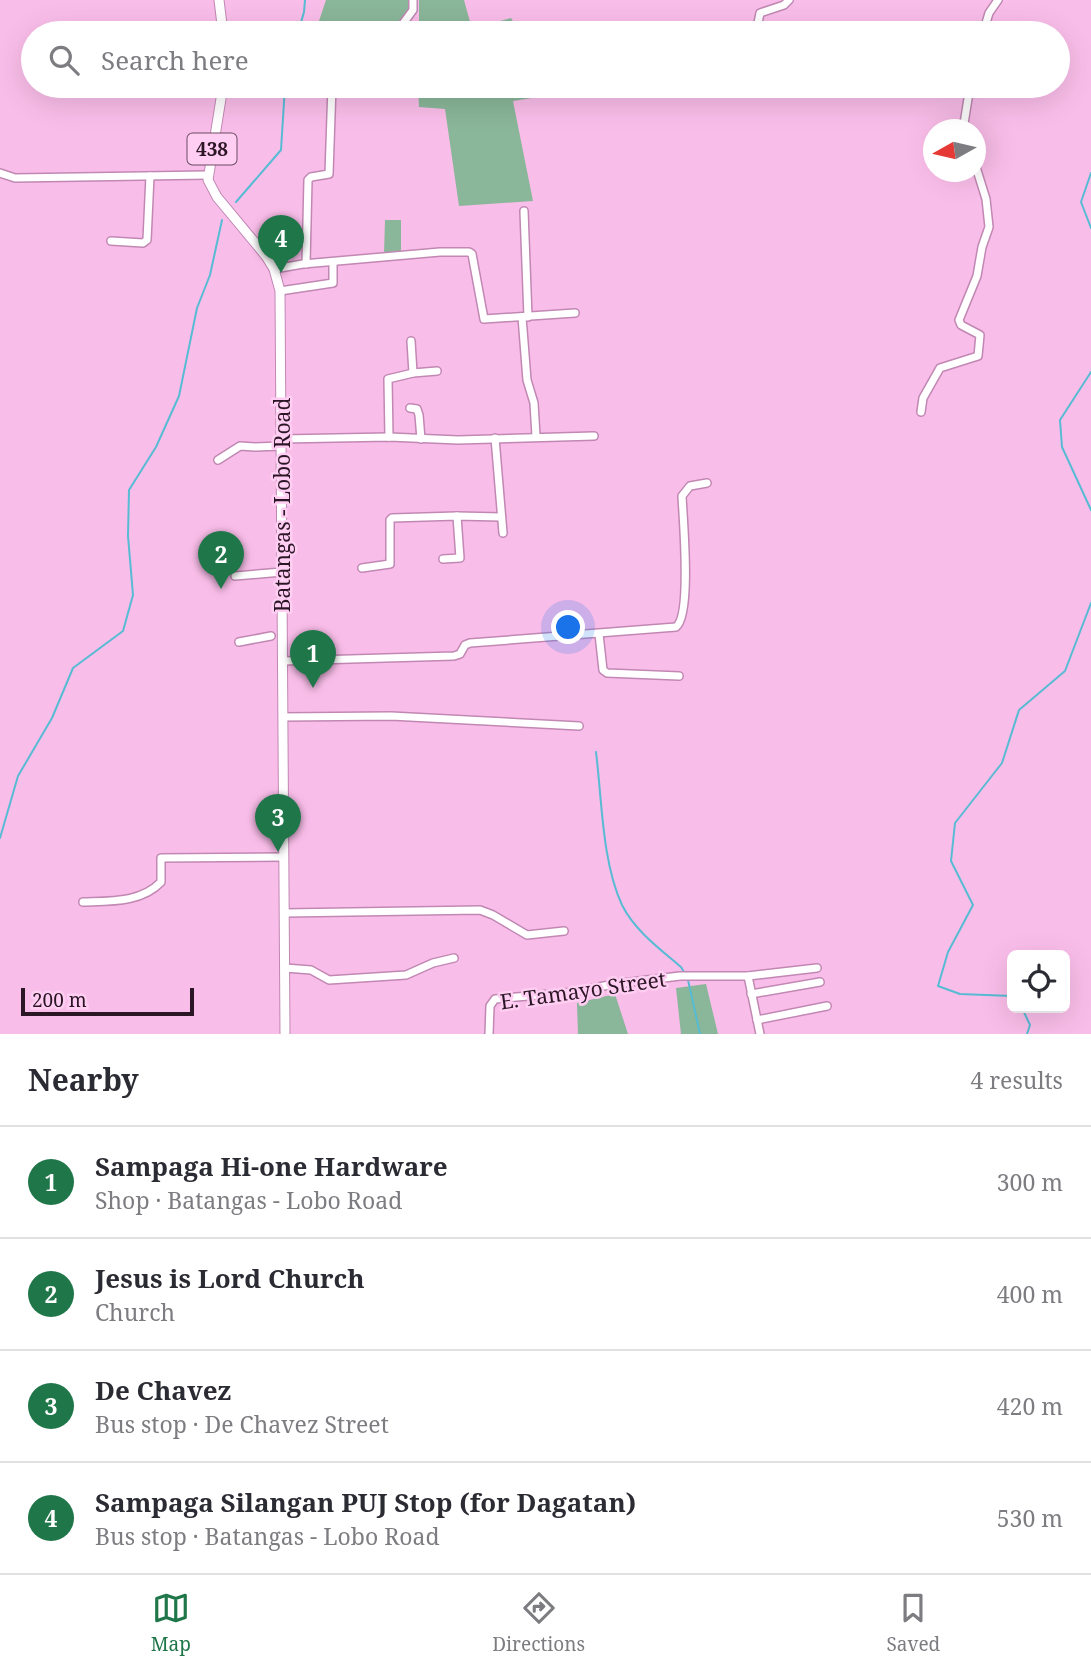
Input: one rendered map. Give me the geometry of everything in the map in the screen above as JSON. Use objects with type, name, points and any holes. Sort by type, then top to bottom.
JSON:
[{"type":"main road","points":[[219,0],[222,21]]},
{"type":"main road","name":"438","points":[[207,175],[221,98]]},
{"type":"main road","name":"Batangas - Lobo Road","points":[[207,175],[213,193],[266,256],[274,270],[280,291],[282,572],[277,636],[282,661],[285,1034]]},
{"type":"street","points":[[405,21],[413,10],[413,0]]},
{"type":"street","points":[[758,21],[760,13],[784,5],[789,0]]},
{"type":"street","points":[[987,21],[998,0]]},
{"type":"street","points":[[306,264],[308,180],[328,174],[331,98]]},
{"type":"street","points":[[965,119],[968,98]]},
{"type":"street","points":[[0,173],[15,178],[207,175]]},
{"type":"street","points":[[111,241],[143,243],[147,240],[150,176]]},
{"type":"street","points":[[921,412],[923,398],[940,368],[978,356],[980,335],[961,325],[959,320],[978,276],[982,247],[989,227],[986,199],[980,182]]},
{"type":"street","points":[[524,211],[527,380],[534,403],[536,436]]},
{"type":"street","points":[[274,270],[306,264],[440,252],[469,252],[472,254],[484,318],[575,313]]},
{"type":"street","points":[[280,291],[334,283],[334,262]]},
{"type":"street","points":[[411,341],[413,373]]},
{"type":"street","points":[[390,437],[388,379],[437,371]]},
{"type":"street","points":[[410,408],[416,409],[419,415],[421,439]]},
{"type":"street","points":[[218,460],[234,447],[282,443],[390,437],[458,440],[594,436]]},
{"type":"street","points":[[495,438],[503,533]]},
{"type":"street","points":[[282,661],[454,656],[460,654],[465,645],[470,643],[676,627],[681,624],[685,584],[682,496],[690,486],[707,483]]},
{"type":"street","points":[[443,559],[460,558],[457,516]]},
{"type":"street","points":[[362,568],[390,564],[392,518],[501,517]]},
{"type":"street","points":[[235,576],[282,572]]},
{"type":"street","points":[[599,634],[603,670],[607,673],[680,676]]},
{"type":"street","points":[[239,642],[277,636]]},
{"type":"street","points":[[283,718],[391,716],[579,726]]},
{"type":"street","points":[[83,902],[128,899],[155,889],[161,882],[162,858],[284,857]]},
{"type":"street","points":[[285,913],[480,910],[494,915],[527,935],[564,931]]},
{"type":"street","points":[[285,968],[311,970],[329,980],[406,975],[433,963],[454,958]]},
{"type":"street","points":[[760,1034],[748,976],[817,968]]},
{"type":"street","name":"E. Tamayo Street","points":[[489,1034],[490,1006],[495,999],[705,975],[748,976]]},
{"type":"street","points":[[751,994],[820,982]]},
{"type":"street","points":[[757,1020],[827,1006]]},
{"type":"green space","points":[[326,0],[410,0],[411,11],[404,21],[319,21]]},
{"type":"green space","points":[[419,0],[464,0],[470,21],[419,21]]},
{"type":"green space","points":[[419,98],[532,98],[513,101],[533,201],[459,206],[445,109],[419,107]]},
{"type":"green space","points":[[385,220],[401,220],[401,254],[384,254]]},
{"type":"green space","points":[[706,984],[718,1034],[681,1034],[676,988]]},
{"type":"green space","points":[[615,994],[628,1034],[578,1034],[577,1003]]},
{"type":"waterway","points":[[301,21],[305,0]]},
{"type":"waterway","points":[[236,202],[281,150],[284,98]]},
{"type":"waterway","points":[[1091,173],[1081,202],[1091,228]]},
{"type":"waterway","points":[[0,838],[18,776],[52,718],[73,668],[123,631],[133,595],[128,536],[129,490],[156,447],[179,396],[197,308],[210,275],[222,220]]},
{"type":"waterway","points":[[1091,372],[1060,420],[1062,447],[1091,510]]},
{"type":"waterway","points":[[1007,996],[960,994],[938,986],[948,952],[973,905],[951,861],[955,823],[1002,763],[1019,710],[1065,671],[1091,603]]},
{"type":"waterway","points":[[596,752],[604,830],[615,888],[627,914],[684,972]]},
{"type":"waterway","points":[[688,980],[700,1034]]},
{"type":"waterway","points":[[1024,1013],[1030,1025],[1027,1034]]},
{"type":"place","name":"Sampaga Silangan PUJ Stop (for Dagatan)","points":[[281,273]]},
{"type":"place","name":"Jesus is Lord Church","points":[[221,589]]},
{"type":"place","name":"Sampaga Hi-one Hardware","points":[[313,688]]},
{"type":"place","name":"De Chavez","points":[[278,852]]}]
